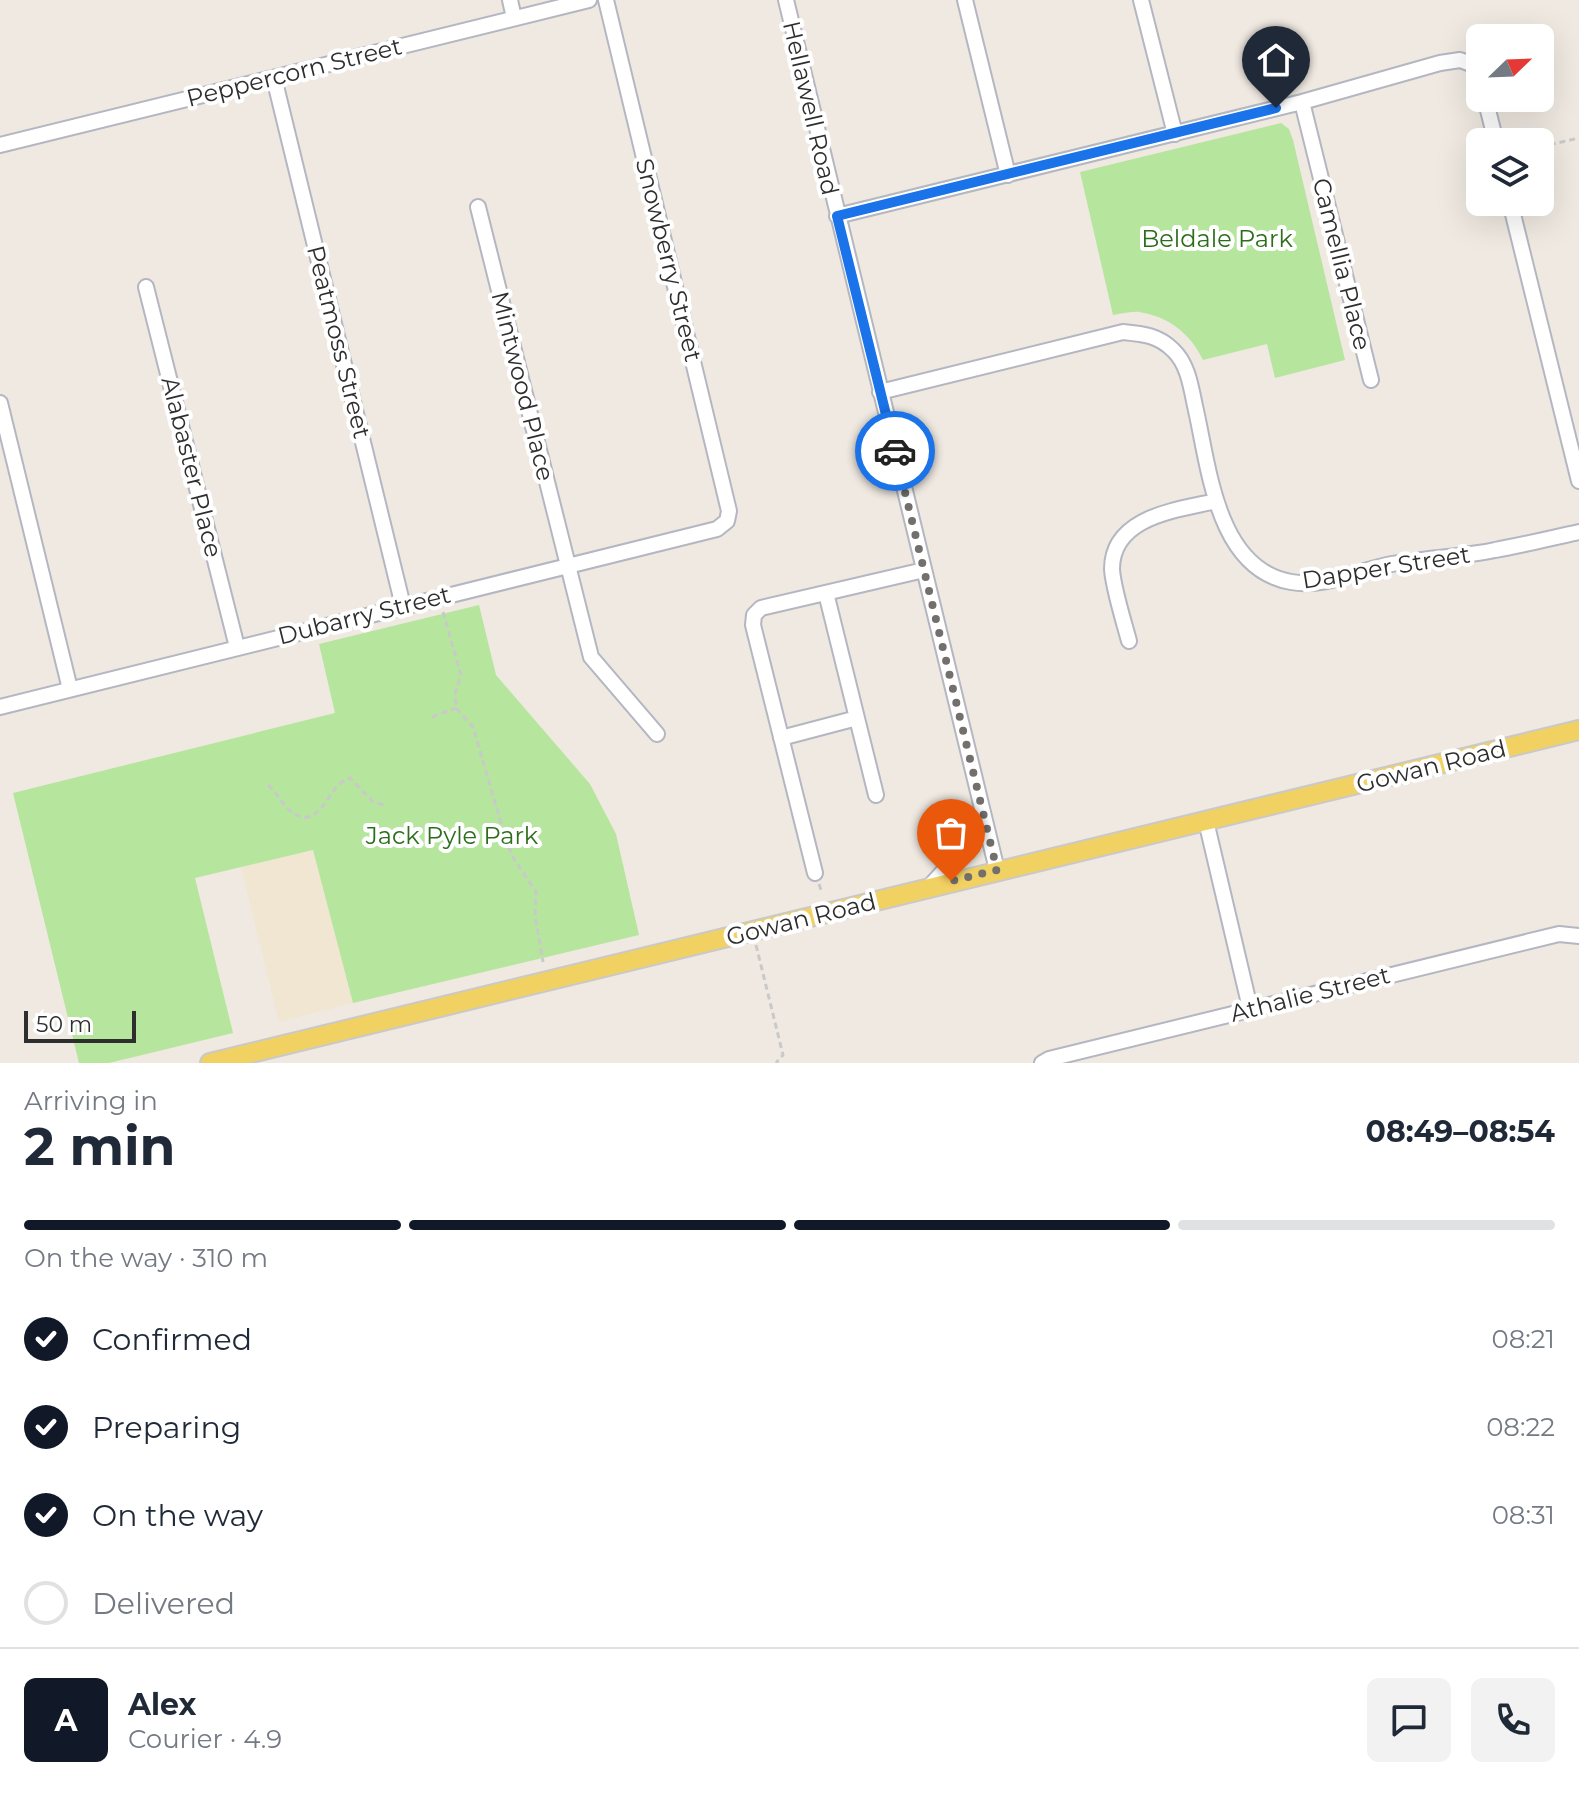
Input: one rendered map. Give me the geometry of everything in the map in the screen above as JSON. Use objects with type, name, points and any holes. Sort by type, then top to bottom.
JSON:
[{"type":"main road","name":"Gowan Road","points":[[210,1063],[1579,730]]},
{"type":"street","points":[[510,0],[514,18]]},
{"type":"street","name":"Peppercorn Street","points":[[0,145],[589,0]]},
{"type":"street","name":"Snowberry Street","points":[[606,0],[729,511],[727,521]]},
{"type":"street","name":"Hellawell Road","points":[[786,0],[997,870]]},
{"type":"street","points":[[965,0],[1008,175]]},
{"type":"street","points":[[1141,0],[1175,134]]},
{"type":"street","points":[[837,216],[1302,102],[1440,63],[1466,62]]},
{"type":"street","name":"Peatmoss Street","points":[[274,78],[403,606]]},
{"type":"street","name":"Camellia Place","points":[[1302,102],[1371,380]]},
{"type":"street","name":"Mintwood Place","points":[[478,207],[591,657],[657,734]]},
{"type":"street","points":[[1513,216],[1579,481]]},
{"type":"street","name":"Alabaster Place","points":[[146,287],[237,647]]},
{"type":"street","name":"Dapper Street","points":[[880,392],[1123,332],[1151,334],[1175,351],[1188,375],[1216,501],[1226,528],[1243,555],[1261,571],[1290,582],[1314,583],[1391,564],[1494,551],[1579,532]]},
{"type":"street","points":[[0,403],[70,689]]},
{"type":"street","points":[[1129,641],[1112,568],[1121,538],[1149,516],[1216,501]]},
{"type":"street","name":"Dubarry Street","points":[[0,707],[717,529],[727,521]]},
{"type":"street","points":[[815,873],[753,625],[754,615],[761,608],[924,570]]},
{"type":"street","points":[[826,593],[876,795]]},
{"type":"street","points":[[781,738],[857,718]]},
{"type":"street","points":[[929,887],[971,841],[984,815]]},
{"type":"street","points":[[1206,821],[1250,1008]]},
{"type":"street","name":"Athalie Street","points":[[1042,1063],[1250,1008],[1559,934],[1579,936]]},
{"type":"path","points":[[1554,144],[1579,138]]},
{"type":"path","points":[[439,597],[461,675],[455,693],[456,708],[473,727],[506,840],[514,859],[536,892],[535,915],[543,962]]},
{"type":"path","points":[[432,717],[456,708]]},
{"type":"path","points":[[268,785],[288,812],[304,818],[320,812],[339,782],[350,778],[372,801],[384,805]]},
{"type":"path","points":[[753,931],[783,1055],[776,1063]]},
{"type":"shaded area","points":[[314,850],[353,1003],[279,1022],[241,867]]},
{"type":"green space","name":"Beldale Park","points":[[1281,123],[1289,129],[1293,140],[1345,360],[1275,378],[1267,344],[1203,360],[1185,334],[1169,322],[1139,312],[1113,315],[1080,172]]},
{"type":"green space","name":"Jack Pyle Park","points":[[479,605],[496,675],[590,784],[616,834],[639,935],[353,1003],[313,850],[195,878],[233,1033],[109,1063],[79,1063],[13,793],[335,713],[319,644]]},
{"type":"way so far","points":[[895,451],[997,870],[951,881]]},
{"type":"route","points":[[895,451],[837,216],[1276,108]]}]
